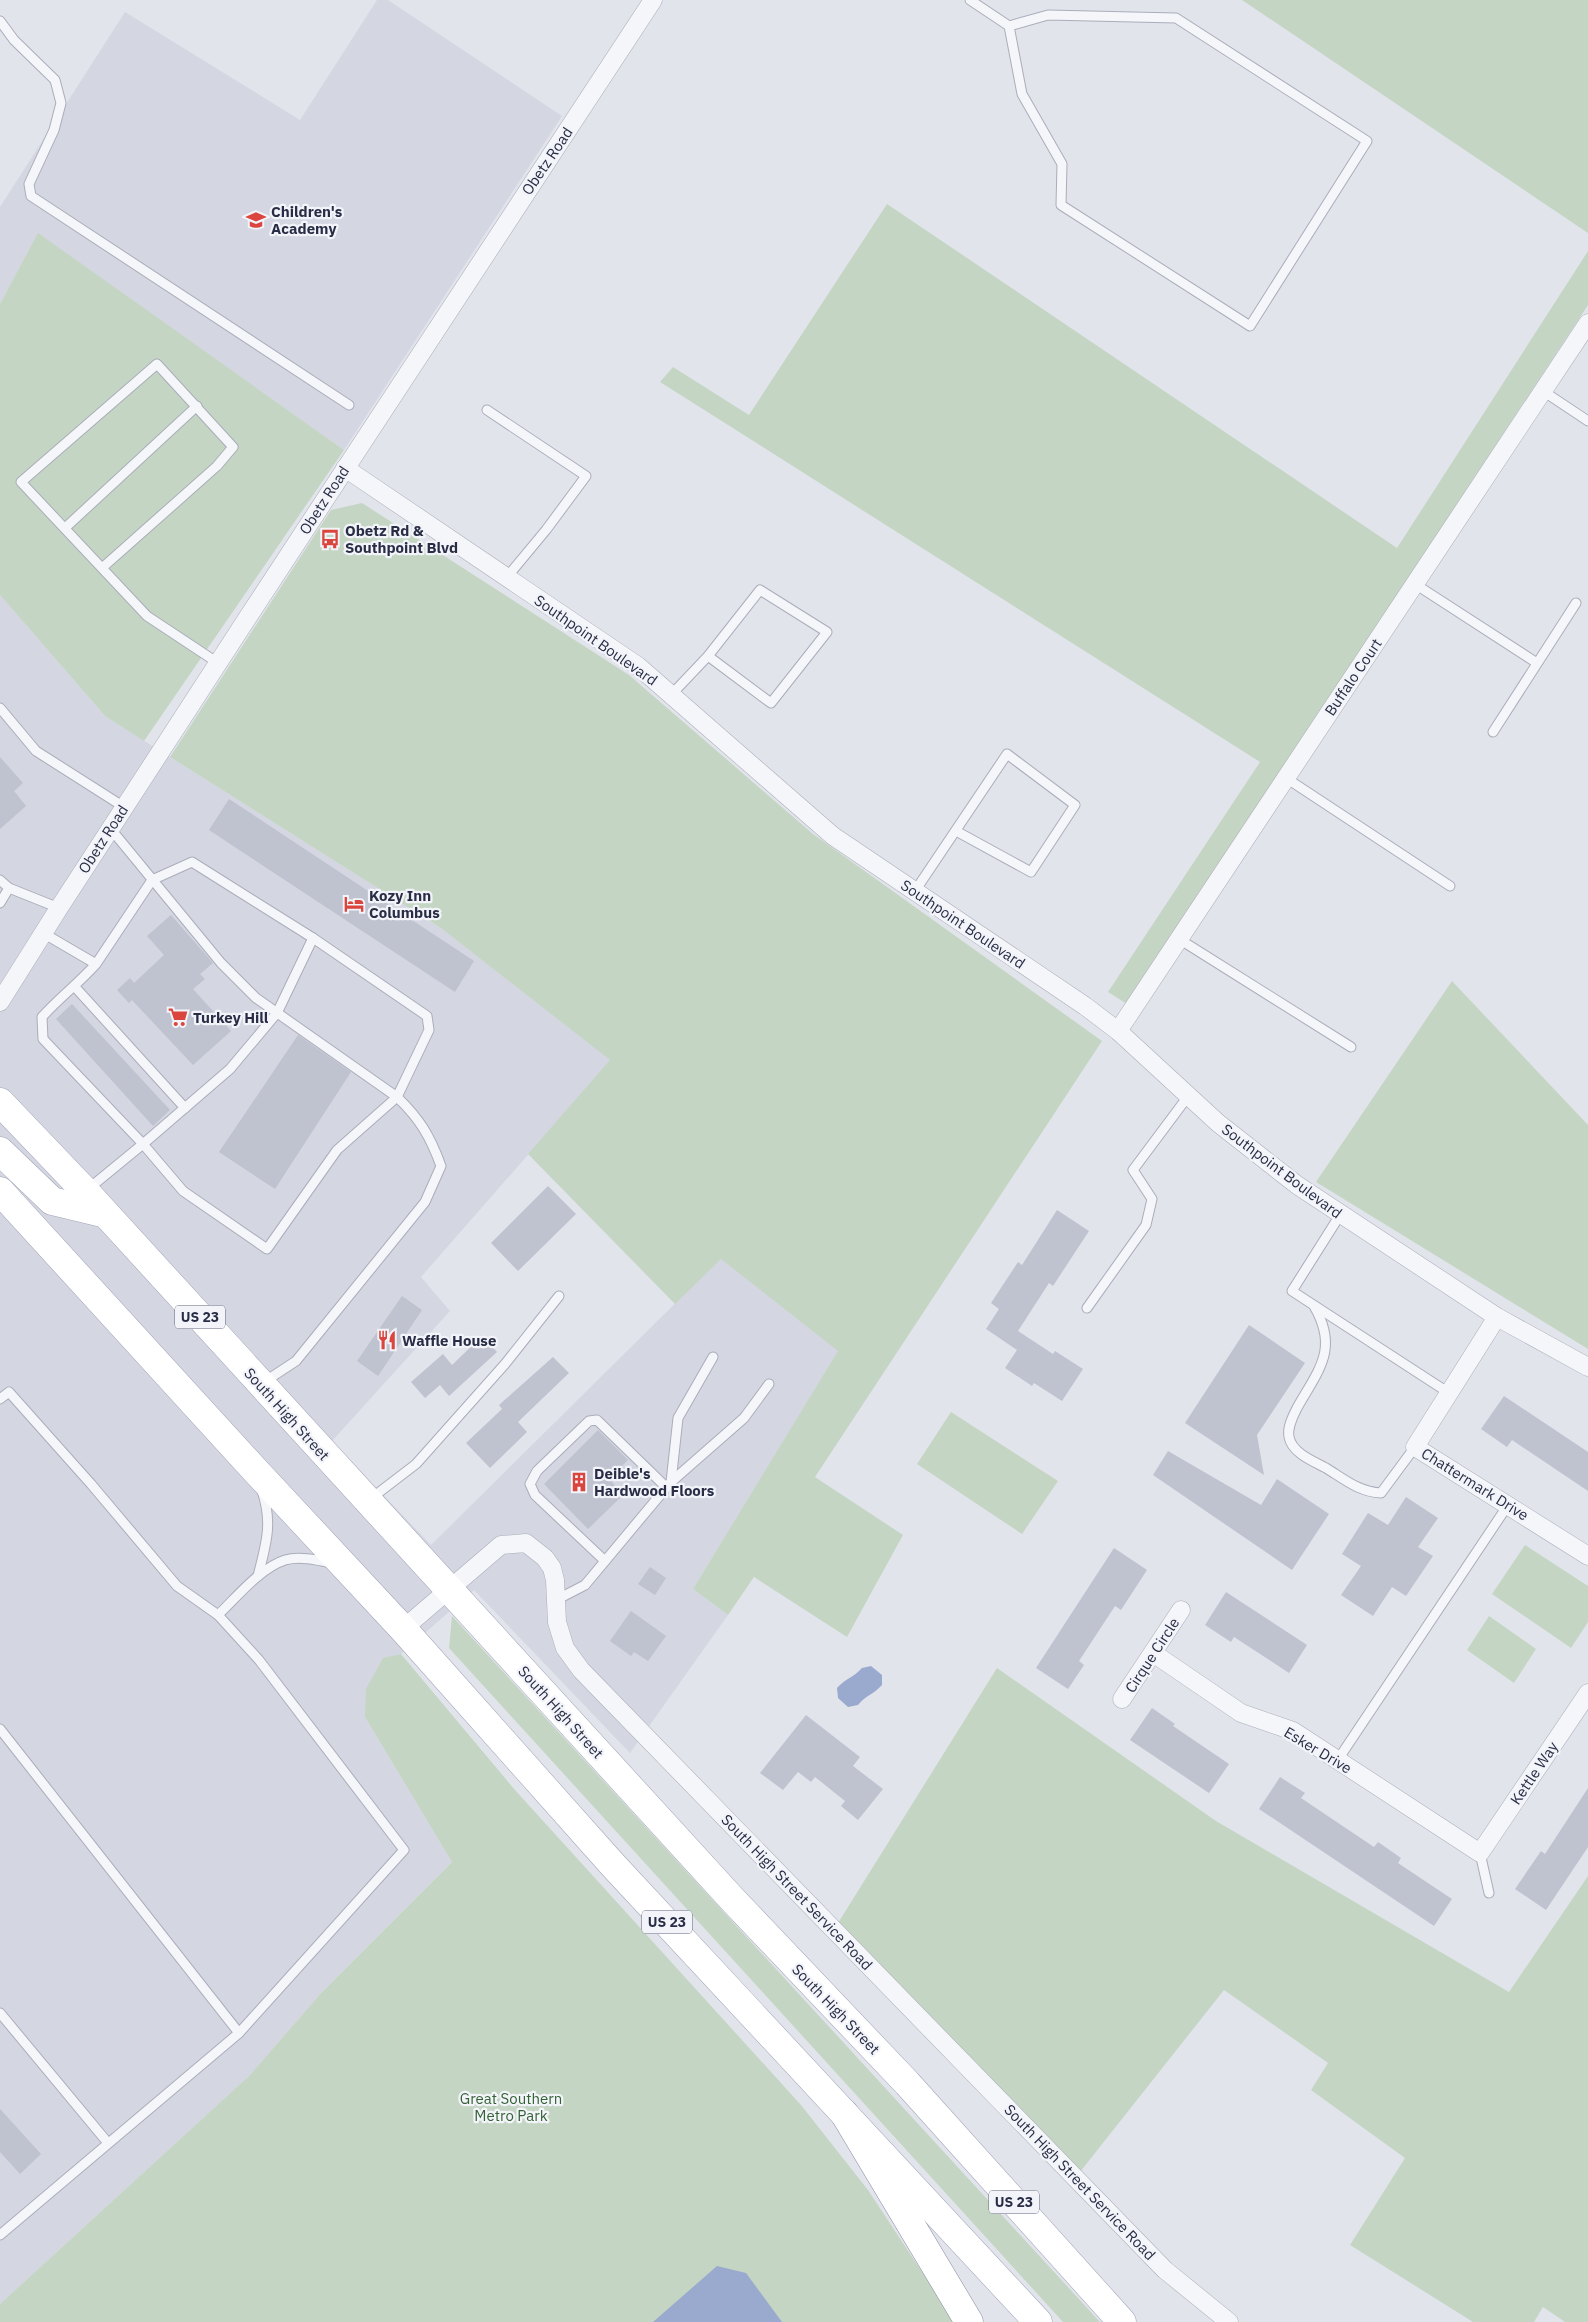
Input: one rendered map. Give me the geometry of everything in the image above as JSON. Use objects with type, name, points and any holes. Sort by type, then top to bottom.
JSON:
[{"type":"main road","name":"South High Street","points":[[0,1102],[106,1214],[732,1899],[907,2083],[1122,2322]]},
{"type":"main road","points":[[0,1151],[52,1201],[106,1214]]},
{"type":"main road","name":"US 23","points":[[0,1192],[403,1629],[612,1864],[1038,2322]]},
{"type":"main road","points":[[844,2113],[969,2322]]},
{"type":"street","name":"Obetz Road","points":[[0,1002],[110,828],[654,0]]},
{"type":"street","name":"Buffalo Court","points":[[1118,1031],[1588,323]]},
{"type":"street","name":"Southpoint Boulevard","points":[[346,468],[638,666],[833,836],[1085,1006],[1118,1031],[1225,1128],[1297,1185],[1497,1317],[1588,1367]]},
{"type":"street","name":"Chattermark Drive","points":[[1497,1317],[1415,1446],[1588,1556]]},
{"type":"street","name":"South High Street Service Road","points":[[403,1629],[501,1545],[520,1542],[526,1543],[536,1550],[548,1563],[555,1580],[557,1622],[565,1648],[581,1670],[1165,2270],[1229,2322]]},
{"type":"street","name":"Cirque Circle","points":[[1122,1699],[1181,1610]]},
{"type":"street","name":"Esker Drive","points":[[1153,1653],[1241,1713],[1293,1731],[1480,1853]]},
{"type":"street","name":"Kettle Way","points":[[1480,1853],[1588,1693]]},
{"type":"lane","points":[[970,0],[1009,26],[1022,94],[1062,164],[1061,205],[1250,326],[1367,141],[1176,18],[1048,16],[1009,26]]},
{"type":"lane","points":[[0,21],[14,40],[56,80],[60,103],[54,130],[29,184],[31,196],[349,405]]},
{"type":"lane","points":[[102,568],[217,466],[233,447],[157,364],[22,482],[102,568],[147,616],[218,663]]},
{"type":"lane","points":[[1543,391],[1588,421]]},
{"type":"lane","points":[[65,528],[197,406]]},
{"type":"lane","points":[[488,410],[586,476],[546,530],[507,577]]},
{"type":"lane","points":[[1415,584],[1537,663]]},
{"type":"lane","points":[[671,695],[708,656],[760,590],[827,632],[771,703],[708,656]]},
{"type":"lane","points":[[1493,732],[1576,603]]},
{"type":"lane","points":[[0,708],[36,751],[124,807]]},
{"type":"lane","points":[[915,891],[1007,754],[1075,805],[1031,872],[956,831]]},
{"type":"lane","points":[[1286,778],[1450,886]]},
{"type":"lane","points":[[110,828],[221,962],[256,998],[397,1097],[416,1116],[433,1146],[441,1166],[425,1202],[296,1361],[261,1384]]},
{"type":"lane","points":[[192,862],[313,938],[427,1016],[430,1030],[397,1097],[338,1150],[267,1249],[183,1191],[143,1144],[43,1040],[42,1017],[62,995],[75,987],[96,964],[152,880],[192,862]]},
{"type":"lane","points":[[0,880],[9,888],[59,908]]},
{"type":"lane","points":[[0,903],[9,888]]},
{"type":"lane","points":[[43,933],[96,964]]},
{"type":"lane","points":[[85,1192],[230,1069],[277,1013],[313,938]]},
{"type":"lane","points":[[1179,939],[1350,1047]]},
{"type":"lane","points":[[75,987],[184,1108]]},
{"type":"lane","points":[[1087,1308],[1146,1225],[1152,1199],[1132,1170],[1189,1095]]},
{"type":"lane","points":[[1340,1215],[1292,1291],[1449,1393]]},
{"type":"lane","points":[[367,1501],[416,1464],[506,1364],[559,1296]]},
{"type":"lane","points":[[1314,1306],[1323,1321],[1327,1340],[1321,1366],[1291,1419],[1289,1437],[1298,1452],[1362,1490],[1381,1493],[1415,1446]]},
{"type":"lane","points":[[668,1485],[678,1418],[713,1357]]},
{"type":"lane","points":[[556,1600],[585,1584],[668,1485],[744,1418],[769,1384]]},
{"type":"lane","points":[[0,1399],[9,1392],[91,1484],[177,1586],[218,1615],[259,1660],[404,1850],[239,2033],[0,2235]]},
{"type":"lane","points":[[605,1561],[535,1495],[530,1484],[537,1471],[589,1422],[597,1420],[668,1485]]},
{"type":"lane","points":[[254,1469],[268,1509],[267,1538],[258,1576]]},
{"type":"lane","points":[[1337,1761],[1508,1505]]},
{"type":"lane","points":[[218,1615],[258,1576],[285,1560],[310,1558],[343,1565]]},
{"type":"lane","points":[[0,1729],[239,2033]]},
{"type":"lane","points":[[1480,1853],[1489,1893]]},
{"type":"lane","points":[[0,2013],[108,2143]]},
{"type":"shaded area","name":"Children's Academy","points":[[377,0],[388,0],[562,116],[344,450],[38,234],[0,304],[0,207],[125,12],[300,120]]},
{"type":"shaded area","points":[[0,595],[105,716],[441,928],[611,1060],[421,1277],[450,1311],[332,1441],[431,1545],[721,1258],[839,1351],[693,1589],[728,1615],[630,1753],[474,1590],[401,1654],[383,1659],[365,1717],[452,1862],[322,1992],[249,2076],[0,2304]]},
{"type":"green space","points":[[1242,0],[1588,0],[1588,233]]},
{"type":"green space","points":[[887,204],[1397,548],[1588,251],[1588,305],[1127,1004],[1108,992],[1260,762],[660,382],[673,367],[749,415]]},
{"type":"green space","points":[[38,233],[344,450],[144,741],[105,716],[0,595],[0,304]]},
{"type":"green space","points":[[362,503],[629,675],[813,834],[1102,1041],[815,1477],[903,1535],[847,1637],[754,1577],[728,1615],[693,1589],[838,1351],[721,1259],[675,1304],[528,1154],[610,1060],[441,928],[170,757],[331,510]]},
{"type":"green space","points":[[1452,981],[1588,1125],[1588,1349],[1316,1182]]},
{"type":"green space","points":[[951,1412],[1058,1481],[1022,1534],[917,1464]]},
{"type":"green space","points":[[1525,1545],[1588,1586],[1588,1622],[1571,1648],[1492,1594]]},
{"type":"green space","points":[[452,1616],[1100,2322],[1063,2322],[449,1648]]},
{"type":"green space","points":[[1489,1616],[1536,1649],[1514,1683],[1467,1650]]},
{"type":"green space","name":"Great Southern Metro Park","points":[[401,1654],[515,1790],[801,2105],[868,2190],[955,2322],[0,2322],[0,2304],[249,2076],[322,1992],[452,1862],[365,1717],[366,1689],[383,1658]]},
{"type":"green space","points":[[997,1668],[1216,1821],[1509,1992],[1588,1876],[1588,2322],[1565,2322],[1543,2307],[1534,2322],[1473,2322],[1350,2245],[1405,2158],[1311,2090],[1328,2063],[1224,1990],[1080,2172],[838,1923]]},
{"type":"water","points":[[871,1666],[882,1675],[882,1685],[858,1705],[848,1707],[838,1698],[837,1688],[862,1668]]},
{"type":"water","points":[[717,2266],[746,2273],[782,2322],[653,2322]]},
{"type":"building","points":[[0,757],[23,783],[14,791],[26,806],[0,829]]},
{"type":"building","name":"Kozy Inn Columbus","points":[[229,799],[474,961],[455,992],[209,830]]},
{"type":"building","points":[[171,915],[213,963],[200,974],[205,979],[193,989],[231,1031],[193,1065],[132,1000],[129,1003],[117,990],[130,978],[134,983],[164,955],[147,936]]},
{"type":"building","points":[[72,1004],[170,1110],[153,1126],[56,1019]]},
{"type":"building","points":[[298,1035],[351,1072],[275,1189],[219,1152]]},
{"type":"building","points":[[548,1186],[576,1214],[518,1271],[491,1243]]},
{"type":"building","points":[[1057,1210],[1089,1231],[1053,1286],[1049,1283],[1018,1331],[1053,1354],[1055,1351],[1083,1369],[1062,1401],[1034,1383],[1032,1386],[1005,1368],[1017,1350],[986,1329],[999,1309],[991,1303],[1018,1262],[1022,1265]]},
{"type":"building","name":"Waffle House","points":[[402,1296],[422,1310],[378,1376],[357,1361]]},
{"type":"building","points":[[1249,1325],[1305,1363],[1257,1435],[1264,1475],[1185,1423]]},
{"type":"building","points":[[482,1336],[497,1352],[449,1396],[440,1385],[425,1398],[411,1382],[443,1354],[452,1365]]},
{"type":"building","points":[[553,1357],[569,1373],[518,1422],[527,1432],[490,1468],[466,1443],[502,1409],[499,1405]]},
{"type":"building","points":[[1504,1396],[1588,1452],[1588,1491],[1512,1440],[1507,1447],[1481,1429]]},
{"type":"building","name":"Deible's Hardwood Floors","points":[[598,1430],[628,1460],[609,1479],[624,1494],[588,1529],[544,1484]]},
{"type":"building","points":[[1168,1451],[1261,1505],[1277,1479],[1329,1514],[1292,1570],[1153,1475]]},
{"type":"building","points":[[1406,1497],[1438,1518],[1418,1547],[1433,1556],[1406,1596],[1392,1587],[1373,1616],[1341,1595],[1361,1566],[1342,1554],[1368,1513],[1388,1525]]},
{"type":"building","points":[[1114,1548],[1147,1570],[1121,1610],[1115,1606],[1079,1661],[1084,1665],[1068,1689],[1036,1668]]},
{"type":"building","points":[[650,1567],[666,1578],[655,1595],[638,1584]]},
{"type":"building","points":[[1226,1592],[1307,1645],[1289,1673],[1234,1637],[1231,1642],[1205,1625]]},
{"type":"building","points":[[631,1611],[666,1636],[648,1661],[634,1652],[631,1656],[610,1641]]},
{"type":"building","points":[[1152,1708],[1175,1724],[1173,1726],[1229,1764],[1209,1793],[1130,1740]]},
{"type":"building","points":[[806,1715],[860,1757],[853,1766],[883,1789],[858,1820],[841,1806],[845,1801],[815,1777],[811,1782],[798,1772],[783,1790],[760,1773]]},
{"type":"building","points":[[1280,1777],[1305,1793],[1301,1798],[1374,1847],[1378,1842],[1401,1858],[1398,1863],[1452,1899],[1434,1926],[1259,1809]]},
{"type":"building","points":[[1588,1788],[1588,1847],[1546,1910],[1515,1889],[1541,1851],[1545,1854]]},
{"type":"building","points":[[0,2109],[41,2154],[20,2174],[0,2152]]},
{"type":"place","name":"Children's Academy","points":[[256,220]]},
{"type":"place","name":"Obetz Rd & Southpoint Blvd","points":[[330,539]]},
{"type":"place","name":"Kozy Inn Columbus","points":[[354,904]]},
{"type":"place","name":"Turkey Hill","points":[[178,1017]]},
{"type":"place","name":"Waffle House","points":[[387,1340]]},
{"type":"place","name":"Deible's Hardwood Floors","points":[[579,1482]]}]
